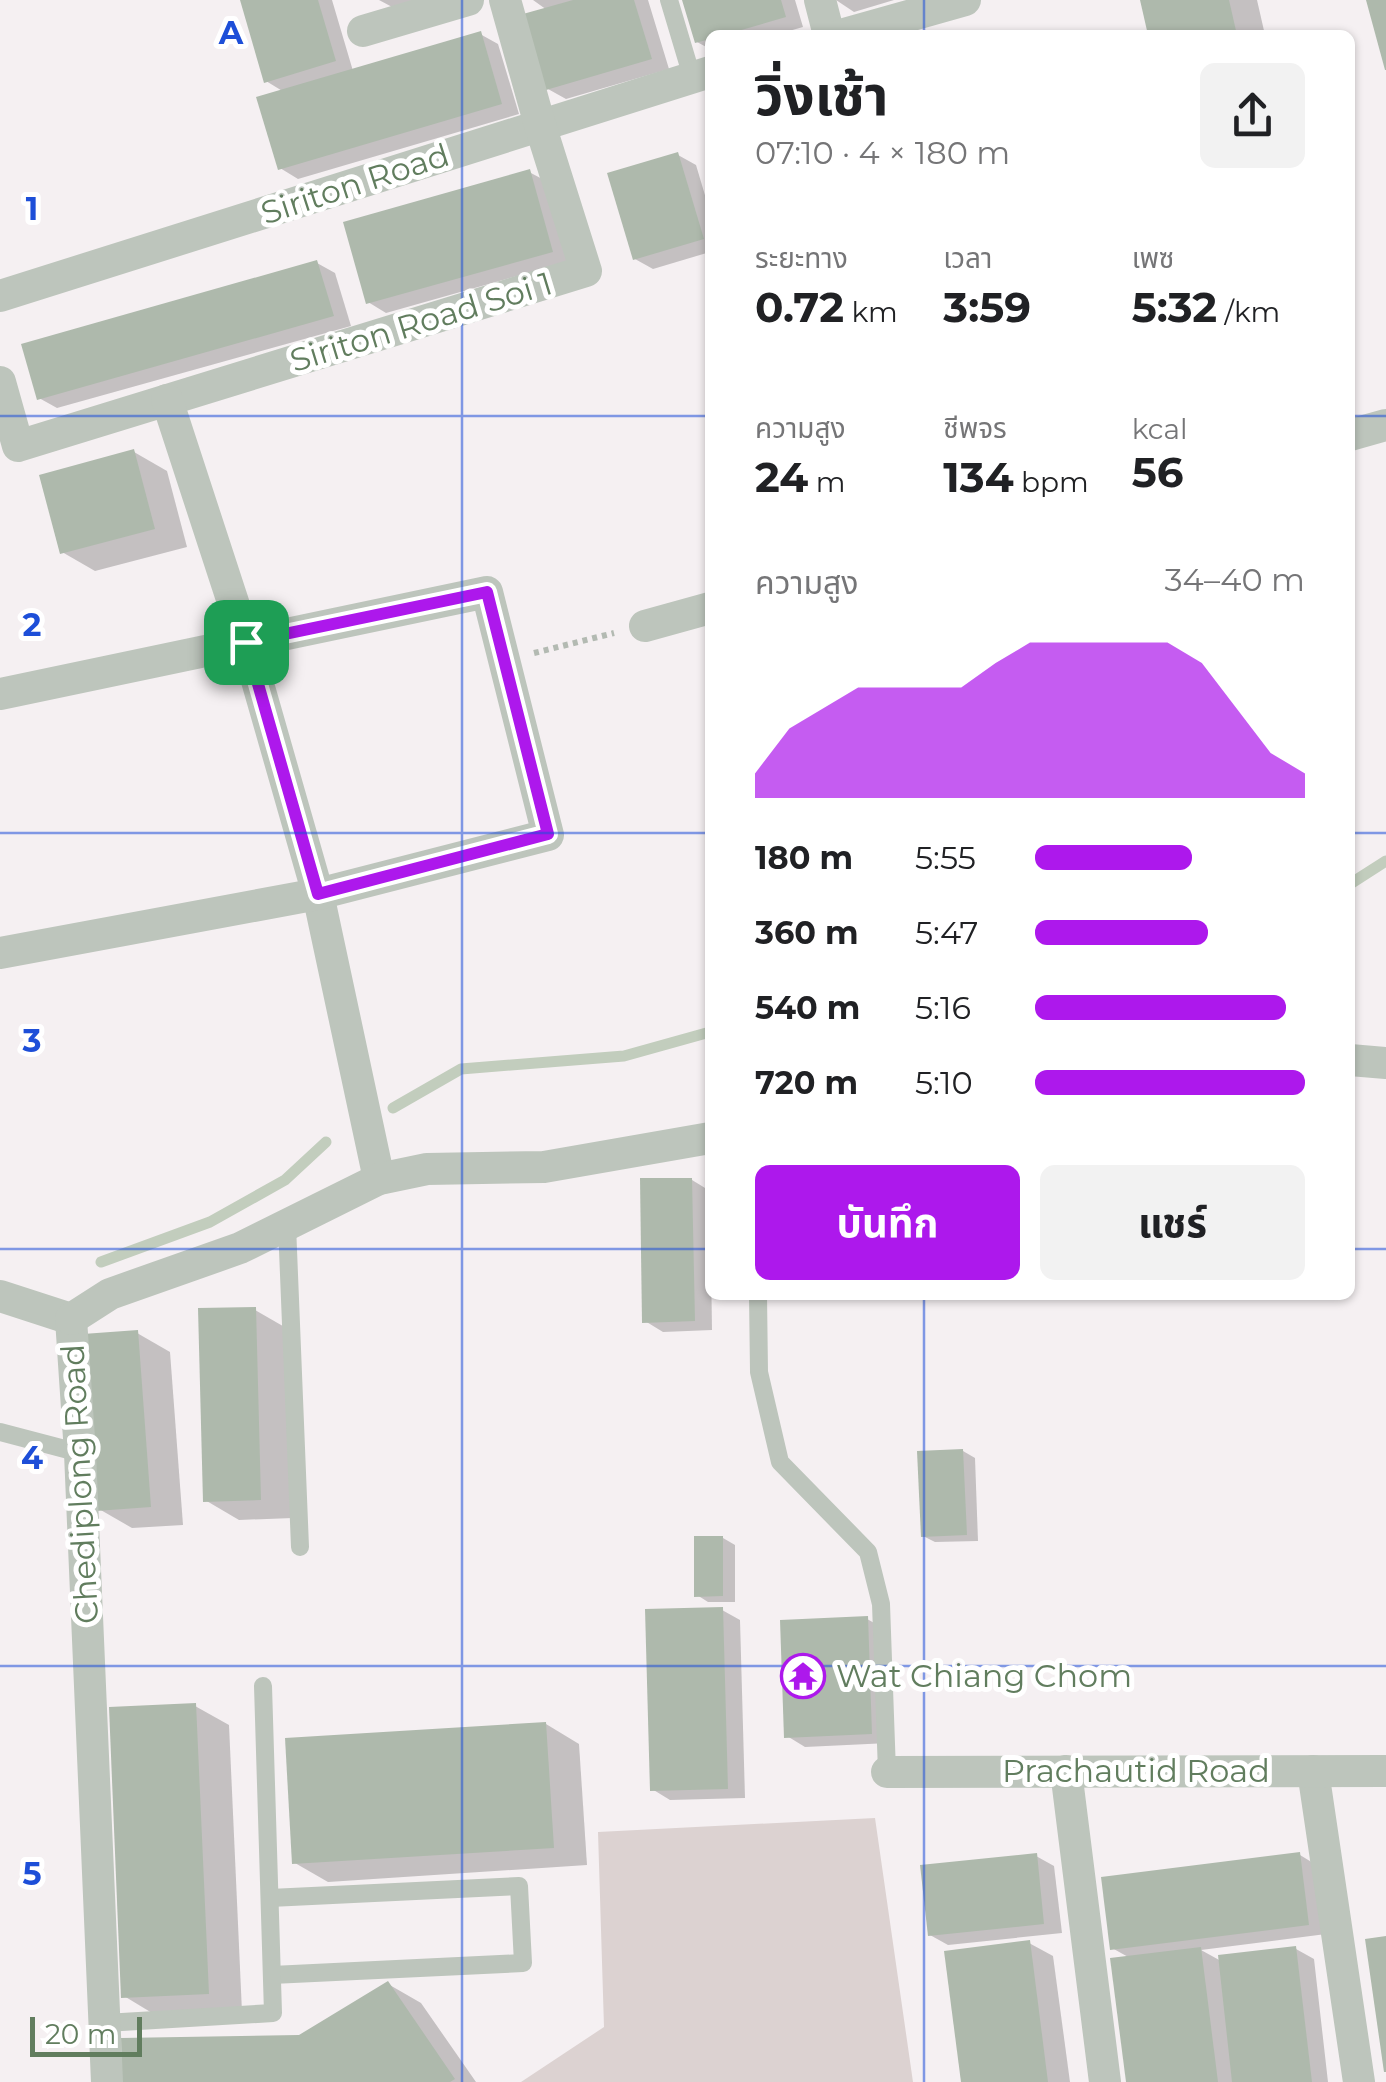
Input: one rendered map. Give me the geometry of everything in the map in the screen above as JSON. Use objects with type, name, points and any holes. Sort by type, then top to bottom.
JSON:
[{"type":"street","points":[[363,31],[468,0]]},
{"type":"street","points":[[505,0],[540,126]]},
{"type":"street","points":[[820,0],[829,30]]},
{"type":"street","points":[[858,30],[966,0]]},
{"type":"street","name":"Siriton Road","points":[[0,296],[701,75]]},
{"type":"street","name":"Siriton Road Soi 1","points":[[0,382],[9,450],[586,272],[540,126]]},
{"type":"street","points":[[166,400],[246,642],[318,894],[379,1179]]},
{"type":"street","points":[[1355,434],[1386,425]]},
{"type":"street","points":[[0,694],[487,592],[548,834],[318,894],[0,953]]},
{"type":"street","points":[[645,626],[705,609]]},
{"type":"street","points":[[1355,1060],[1386,1063]]},
{"type":"street","name":"Chediplong Road","points":[[107,2082],[71,1319],[110,1294],[240,1248],[379,1179],[427,1168],[544,1167],[705,1139]]},
{"type":"street","points":[[0,1296],[71,1319]]},
{"type":"street","points":[[1066,1771],[1105,2082]]},
{"type":"street","points":[[1312,1771],[1359,2082]]},
{"type":"street","name":"Prachautid Road","points":[[886,1772],[1386,1771]]},
{"type":"lane","points":[[669,0],[701,75]]},
{"type":"lane","points":[[288,1224],[300,1548]]},
{"type":"lane","points":[[758,1300],[759,1372],[780,1462],[868,1552],[881,1604],[886,1772]]},
{"type":"lane","points":[[0,1432],[80,1452]]},
{"type":"lane","points":[[105,2022],[273,2013],[264,1686]]},
{"type":"lane","points":[[270,1898],[519,1886],[523,1963],[272,1975]]},
{"type":"path","points":[[504,661],[645,626]]},
{"type":"shaded area","points":[[875,1818],[913,2082],[521,2082],[604,2027],[598,1832]]},
{"type":"building","points":[[240,0],[318,0],[336,61],[264,83]]},
{"type":"building","points":[[573,0],[634,0],[652,59],[546,90],[523,14]]},
{"type":"building","points":[[682,0],[781,0],[786,17],[741,30],[705,30],[705,40],[695,43]]},
{"type":"building","points":[[1140,0],[1229,0],[1236,30],[1147,30]]},
{"type":"building","points":[[1366,0],[1386,0],[1386,70],[1385,70]]},
{"type":"building","points":[[481,31],[502,104],[278,170],[256,97]]},
{"type":"building","points":[[678,152],[704,239],[633,260],[607,173]]},
{"type":"building","points":[[530,169],[553,252],[366,304],[343,222]]},
{"type":"building","points":[[317,260],[334,316],[37,400],[21,344]]},
{"type":"building","points":[[134,449],[155,529],[60,554],[39,475]]},
{"type":"building","points":[[640,1178],[692,1178],[695,1321],[642,1323]]},
{"type":"building","points":[[256,1307],[261,1500],[203,1502],[198,1308]]},
{"type":"building","points":[[138,1330],[151,1507],[96,1511],[83,1334]]},
{"type":"building","points":[[963,1449],[967,1535],[921,1537],[917,1451]]},
{"type":"building","points":[[694,1536],[723,1536],[723,1596],[694,1597]]},
{"type":"building","points":[[723,1607],[728,1789],[650,1791],[645,1609]]},
{"type":"building","points":[[868,1616],[872,1734],[784,1738],[780,1620]]},
{"type":"building","points":[[196,1703],[209,1994],[121,1998],[109,1707]]},
{"type":"building","points":[[546,1722],[554,1848],[292,1864],[285,1738]]},
{"type":"building","points":[[1300,1852],[1309,1925],[1110,1950],[1101,1877]]},
{"type":"building","points":[[1037,1853],[1044,1924],[928,1936],[920,1865]]},
{"type":"building","points":[[1386,1936],[1386,2072],[1384,2072],[1365,1939]]},
{"type":"building","points":[[1030,1940],[1048,2082],[961,2082],[944,1951]]},
{"type":"building","points":[[1296,1946],[1312,2082],[1232,2082],[1218,1955]]},
{"type":"building","points":[[1201,1947],[1218,2082],[1126,2082],[1110,1958]]},
{"type":"building","points":[[388,1981],[455,2079],[122,2082],[121,2038],[299,2035]]},
{"type":"waterway","points":[[1355,881],[1386,861]]},
{"type":"waterway","points":[[393,1108],[461,1069],[624,1056],[705,1033]]},
{"type":"waterway","points":[[101,1262],[210,1222],[285,1180],[326,1142]]},
{"type":"place","name":"Wat Chiang Chom","points":[[803,1676]]},
{"type":"route","points":[[487,592],[548,834],[318,894],[246,642],[487,592]]}]
